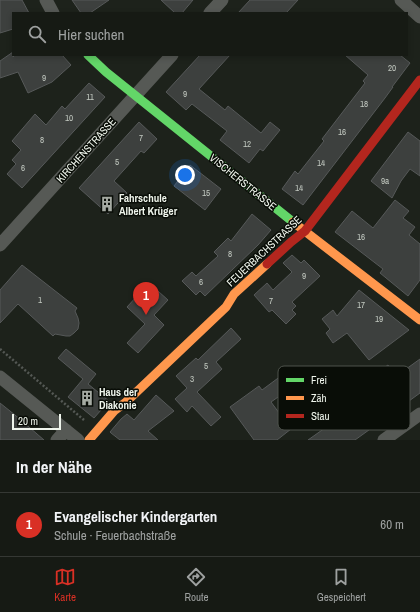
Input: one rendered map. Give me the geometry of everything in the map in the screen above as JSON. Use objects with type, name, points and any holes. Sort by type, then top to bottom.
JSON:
[{"type":"street","points":[[46,0],[52,12]]},
{"type":"street","points":[[211,12],[222,0]]},
{"type":"street","points":[[401,0],[420,17]]},
{"type":"street","name":"VISCHERSTRASSE","points":[[89,56],[106,72],[305,231],[420,320]]},
{"type":"street","name":"KIRCHENSTRASSE","points":[[0,245],[171,56]]},
{"type":"street","name":"FEUERBACHSTRASSE","points":[[89,440],[114,411],[126,402],[226,307],[234,294],[290,242],[305,231],[420,80]]},
{"type":"street","points":[[0,376],[78,440]]},
{"type":"street","points":[[410,421],[420,414]]},
{"type":"street","points":[[57,440],[66,430]]},
{"type":"street","points":[[384,440],[398,430]]},
{"type":"path","points":[[0,348],[97,431]]},
{"type":"building","points":[[0,0],[22,0],[28,12],[12,12],[12,29],[0,33]]},
{"type":"building","points":[[72,0],[109,0],[91,12],[80,12]]},
{"type":"building","points":[[161,0],[193,0],[183,12],[174,12]]},
{"type":"building","points":[[250,0],[298,0],[287,12],[239,12]]},
{"type":"building","points":[[12,53],[13,57],[63,56],[71,65],[52,82],[28,93],[18,72],[0,78],[0,61]]},
{"type":"building","points":[[199,56],[229,56],[199,89],[225,110],[228,106],[261,133],[270,122],[280,130],[263,151],[260,149],[249,163],[220,140],[227,131],[192,104],[186,110],[166,92]]},
{"type":"building","points":[[346,56],[401,56],[410,63],[303,205],[282,189],[295,171],[298,174],[324,141],[322,139],[365,83],[363,81],[368,75]]},
{"type":"building","points":[[89,83],[105,97],[22,188],[7,174],[16,164],[12,160],[21,150],[12,141],[35,114],[46,125],[62,106],[65,109]]},
{"type":"building","points":[[139,122],[157,139],[144,153],[141,151],[114,181],[127,193],[108,214],[79,188]]},
{"type":"building","points":[[408,132],[420,141],[420,176],[410,169],[401,181],[392,198],[371,181]]},
{"type":"building","points":[[190,165],[221,189],[205,210],[174,186]]},
{"type":"building","points":[[395,200],[409,211],[403,218],[415,227],[409,235],[420,244],[420,280],[408,296],[380,273],[383,269],[335,232],[352,211],[373,228]]},
{"type":"building","points":[[252,214],[271,230],[258,245],[205,296],[200,291],[196,295],[182,281],[192,272],[196,276],[218,256],[214,252],[228,238],[231,241]]},
{"type":"building","points":[[292,255],[301,263],[304,260],[320,276],[292,302],[296,306],[292,310],[296,314],[286,324],[272,310],[269,312],[254,295],[267,283],[273,290],[292,272],[283,263]]},
{"type":"building","points":[[22,265],[77,308],[75,311],[79,323],[78,329],[70,336],[55,334],[53,336],[18,304],[0,323],[0,290]]},
{"type":"building","points":[[149,283],[168,300],[154,315],[164,325],[138,353],[127,343],[145,324],[127,307]]},
{"type":"building","points":[[359,290],[409,330],[369,360],[347,333],[333,343],[326,333],[330,329],[322,319],[333,310],[337,316]]},
{"type":"building","points":[[231,328],[241,339],[216,362],[222,369],[197,392],[221,417],[211,426],[192,406],[187,412],[175,399],[187,388],[176,376],[196,358],[198,360]]},
{"type":"building","points":[[66,349],[96,374],[88,384],[109,401],[94,418],[68,397],[83,379],[58,358]]},
{"type":"building","points":[[420,359],[420,393],[410,400],[410,366]]},
{"type":"building","points":[[278,378],[278,397],[271,402],[278,411],[278,430],[290,430],[277,440],[254,440],[230,407],[259,386],[262,390]]},
{"type":"building","points":[[156,395],[174,411],[148,431],[158,440],[120,440],[110,432],[127,414],[134,420]]},
{"type":"building","points":[[0,403],[15,415],[44,440],[0,440]]},
{"type":"building","points":[[322,430],[369,430],[355,440],[308,440]]},
{"type":"traffic: fast","points":[[89,56],[106,72],[293,222]]},
{"type":"traffic: slow","points":[[293,222],[420,320]]},
{"type":"traffic: slow","points":[[89,440],[114,411],[126,402],[226,307],[234,294],[267,264]]},
{"type":"traffic: jam","points":[[267,264],[305,231],[420,80]]},
{"type":"place","name":"Fahrschule Albert Krüger","points":[[107,204]]},
{"type":"place","name":"Evangelischer Kindergarten","points":[[146,315]]},
{"type":"place","name":"Haus der Diakonie","points":[[87,398]]}]
